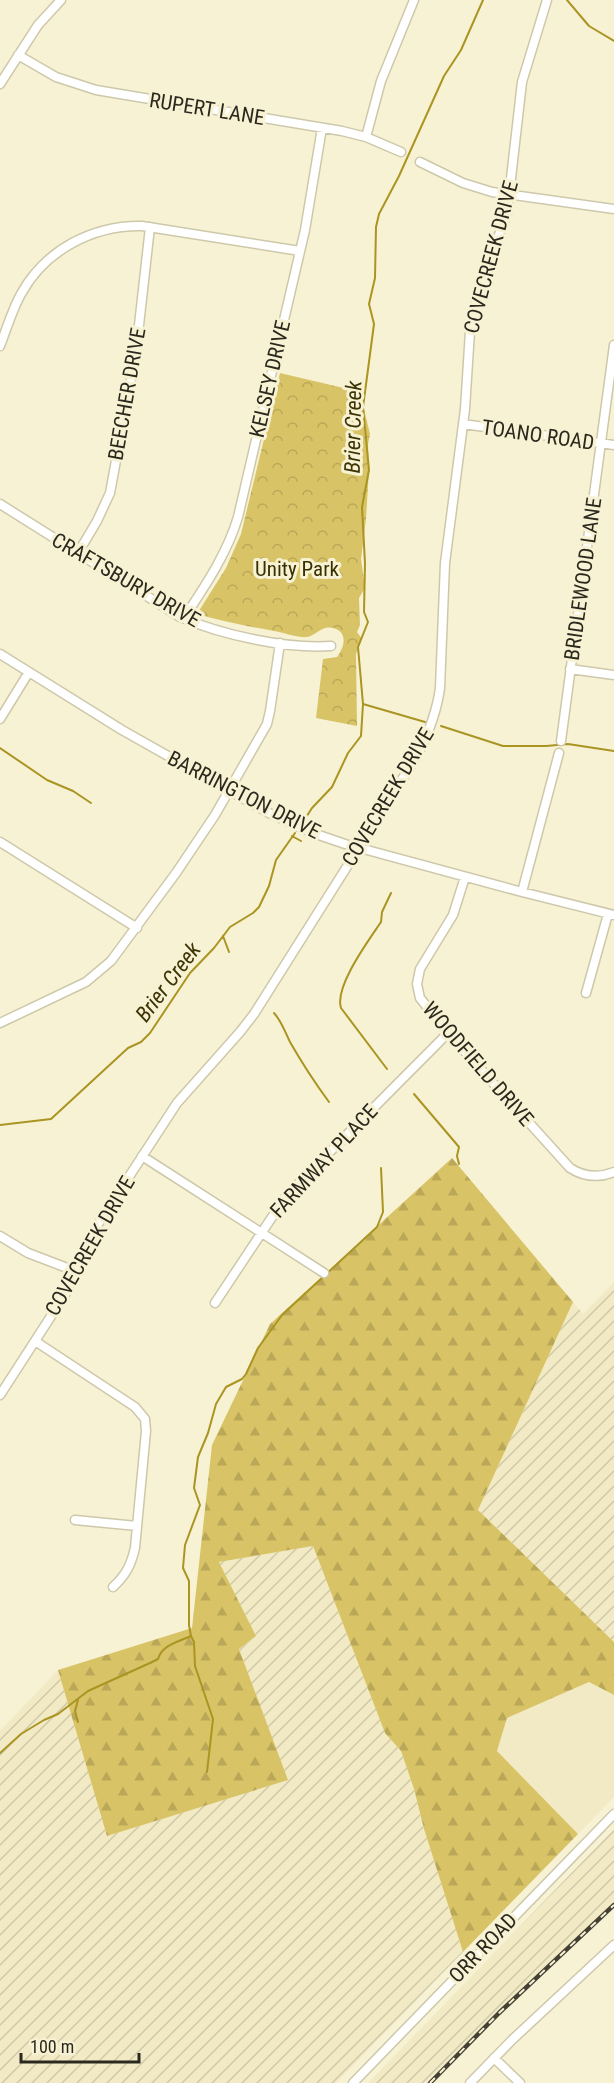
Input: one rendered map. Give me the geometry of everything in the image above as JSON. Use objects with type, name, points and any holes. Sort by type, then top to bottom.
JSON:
[{"type":"street","points":[[0,84],[38,26],[61,0]]},
{"type":"street","name":"COVECREEK DRIVE","points":[[0,1395],[3,1382],[35,1341],[66,1293],[90,1238],[177,1103],[254,1014],[418,753],[437,708],[440,688],[445,563],[463,424],[467,355],[475,305],[503,226],[511,195],[522,82],[547,0]]},
{"type":"street","points":[[366,137],[381,81],[411,1]]},
{"type":"street","name":"RUPERT LANE","points":[[18,55],[56,77],[96,90],[322,128],[366,137],[401,152]]},
{"type":"street","name":"KELSEY DRIVE","points":[[184,618],[218,564],[233,532],[300,251],[322,128]]},
{"type":"street","points":[[420,162],[475,188],[511,195],[614,208]]},
{"type":"street","points":[[0,346],[14,308],[26,286],[46,262],[75,242],[103,231],[134,226],[150,227],[300,251]]},
{"type":"street","name":"BEECHER DRIVE","points":[[78,553],[97,522],[110,493],[136,352],[150,227]]},
{"type":"street","name":"BRIDLEWOOD LANE","points":[[561,741],[614,345]]},
{"type":"street","name":"TOANO ROAD","points":[[463,424],[614,445]]},
{"type":"street","name":"CRAFTSBURY DRIVE","points":[[0,504],[184,618],[220,631],[313,647],[331,646]]},
{"type":"street","points":[[0,1023],[78,986],[99,972],[122,950],[176,873],[229,791],[267,724],[279,642]]},
{"type":"street","name":"BARRINGTON DRIVE","points":[[0,654],[122,730],[288,823],[359,848],[611,915]]},
{"type":"street","points":[[570,669],[614,675]]},
{"type":"street","points":[[0,719],[29,672]]},
{"type":"street","points":[[522,892],[559,753]]},
{"type":"street","points":[[0,842],[136,928]]},
{"type":"street","name":"WOODFIELD DRIVE","points":[[465,876],[453,915],[420,969],[417,988],[424,1005],[570,1168],[590,1176],[614,1172]]},
{"type":"street","points":[[586,993],[611,915]]},
{"type":"street","name":"FARMWAY PLACE","points":[[215,1302],[286,1196],[448,1033]]},
{"type":"street","points":[[142,1156],[324,1273]]},
{"type":"street","points":[[0,1236],[28,1253],[75,1271]]},
{"type":"street","points":[[35,1341],[135,1407],[145,1419],[146,1431],[135,1548],[126,1574],[113,1587]]},
{"type":"street","points":[[75,1520],[136,1526]]},
{"type":"street","name":"ORR ROAD","points":[[353,2083],[614,1814]]},
{"type":"street","points":[[470,2083],[614,1945]]},
{"type":"street","points":[[494,2058],[520,2083]]},
{"type":"shaded area","points":[[614,1282],[614,1642],[478,1510],[573,1302],[583,1314]]},
{"type":"shaded area","points":[[313,1546],[385,1733],[401,1751],[463,1952],[336,2083],[0,2083],[0,1731],[58,1670],[107,1836],[287,1780],[239,1649],[256,1636],[219,1562]]},
{"type":"shaded area","points":[[589,1682],[614,1695],[614,1797],[578,1834],[497,1751],[507,1718]]},
{"type":"shaded area","points":[[614,1829],[614,1908],[425,2083],[368,2083]]},
{"type":"green space","name":"Unity Park","points":[[280,373],[365,393],[363,405],[370,434],[366,519],[361,559],[365,588],[359,598],[360,625],[357,632],[362,639],[356,654],[357,726],[316,718],[323,659],[337,657],[344,641],[338,630],[329,627],[311,636],[301,637],[197,614],[226,568],[241,534]]},
{"type":"green space","points":[[452,1158],[573,1302],[478,1510],[614,1642],[614,1695],[589,1682],[507,1718],[497,1751],[578,1834],[463,1952],[401,1751],[385,1733],[313,1546],[219,1562],[256,1636],[239,1649],[288,1780],[107,1836],[58,1670],[192,1628],[212,1445],[270,1324]]},
{"type":"waterway","name":"Brier Creek","points":[[303,822],[312,808],[332,787],[348,753],[361,736],[363,704],[358,647],[368,622],[364,612],[365,563],[362,507],[369,470],[363,407],[374,324],[369,304],[375,278],[376,227],[379,214],[399,176],[444,76],[461,50],[483,0]]},
{"type":"waterway","points":[[567,0],[589,26],[614,41]]},
{"type":"waterway","points":[[363,704],[425,722]]},
{"type":"waterway","points":[[441,726],[503,746],[568,744],[614,751]]},
{"type":"waterway","points":[[0,748],[47,780],[73,791],[91,803]]},
{"type":"waterway","name":"Brier Creek","points":[[0,1125],[51,1119],[128,1048],[141,1042],[150,1033],[190,973],[230,927],[259,907],[269,886],[276,860],[295,833]]},
{"type":"waterway","points":[[292,836],[301,841]]},
{"type":"waterway","points":[[387,1069],[341,1008],[340,999],[347,976],[381,922],[382,912],[391,893]]},
{"type":"waterway","points":[[223,936],[229,952]]},
{"type":"waterway","points":[[274,1013],[299,1058],[329,1102]]},
{"type":"waterway","points":[[414,1094],[459,1147],[457,1156],[459,1164]]},
{"type":"waterway","points":[[207,1772],[213,1719],[195,1666],[194,1642],[189,1625],[189,1581],[183,1568],[185,1545],[200,1505],[194,1488],[198,1457],[216,1404],[226,1387],[242,1379],[246,1374],[258,1348],[282,1315],[377,1227],[383,1212],[381,1168]]},
{"type":"waterway","points":[[0,1753],[21,1734],[58,1714],[88,1691],[158,1659],[167,1647],[191,1636]]},
{"type":"waterway","points":[[78,1700],[75,1711],[78,1722]]},
{"type":"railway","points":[[430,2083],[499,2013],[614,1905]]}]
